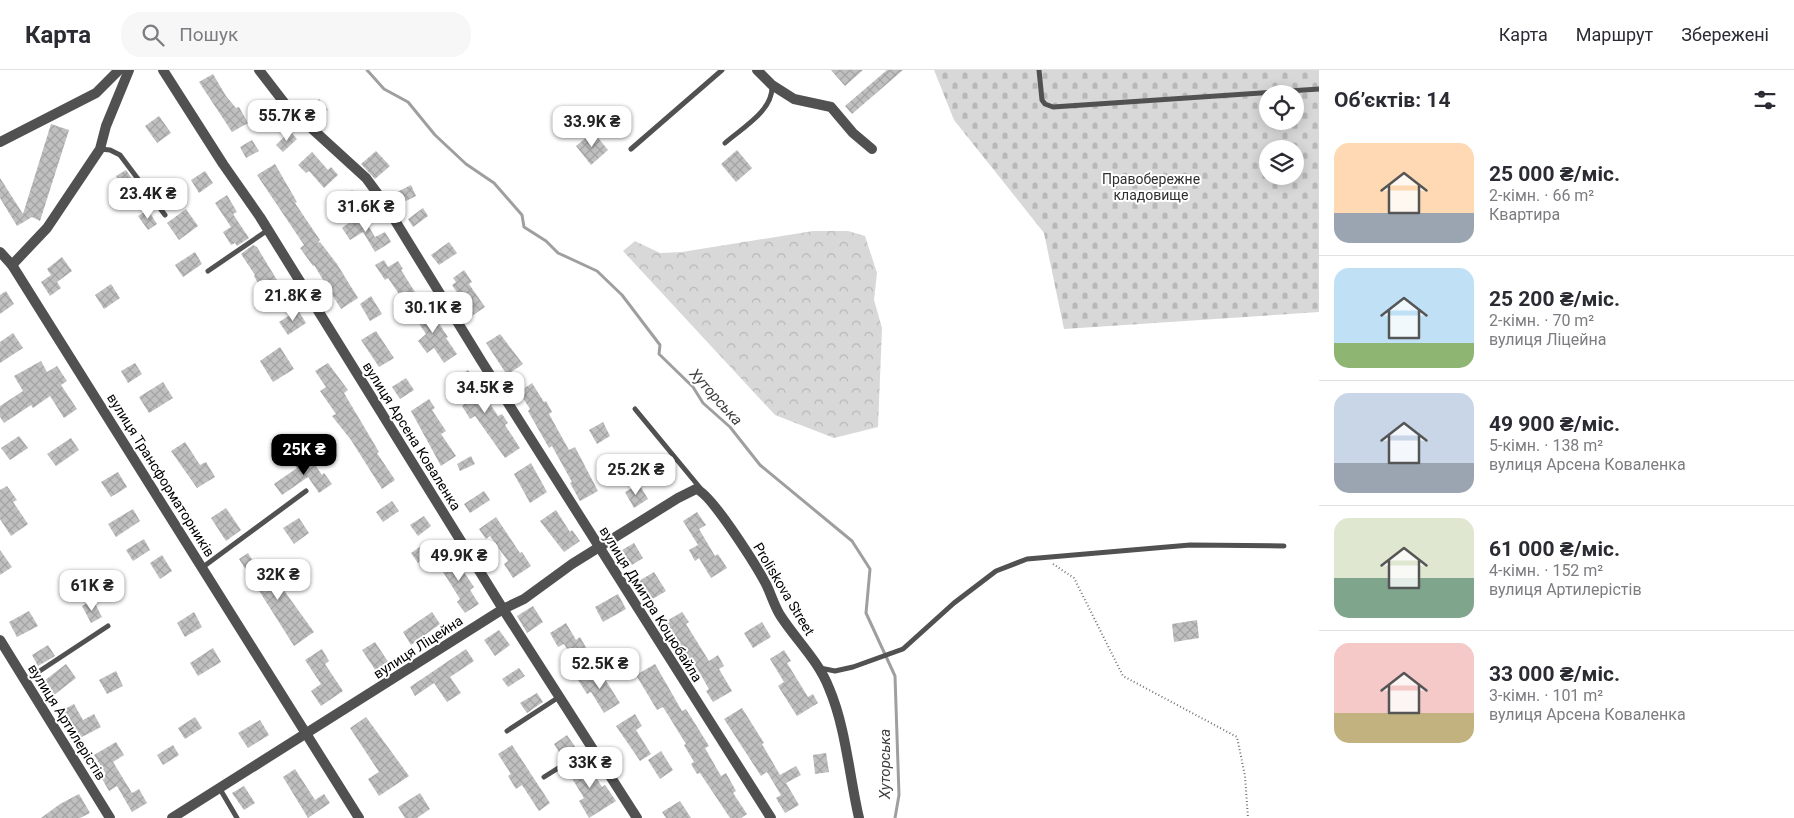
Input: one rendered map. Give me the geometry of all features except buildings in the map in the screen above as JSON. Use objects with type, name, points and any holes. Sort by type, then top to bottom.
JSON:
[{"type":"street","points":[[12,266],[47,228],[100,149],[106,126],[130,70]]},
{"type":"street","name":"вулиця Арсена Коваленка","points":[[163,70],[268,230],[503,609],[593,746],[637,818]]},
{"type":"street","name":"вулиця Дмитра Коцюбайла","points":[[258,70],[286,106],[366,178],[383,202],[599,548],[771,818]]},
{"type":"street","points":[[757,70],[772,86],[794,98],[831,107],[853,133],[872,149]]},
{"type":"street","points":[[0,142],[96,93],[119,71]]},
{"type":"street","name":"вулиця Трансформаторників","points":[[0,254],[12,266],[203,566],[359,818]]},
{"type":"street","name":"вулиця Ліцейна","points":[[172,818],[503,609],[524,599],[599,548],[678,498],[696,489],[703,492]]},
{"type":"street","name":"Proliskova Street","points":[[703,492],[765,582],[780,615],[818,667],[829,686],[836,708],[859,818]]},
{"type":"street","name":"вулиця Артилерістів","points":[[0,640],[110,818]]},
{"type":"lane","points":[[631,149],[722,70]]},
{"type":"lane","points":[[1039,70],[1042,100],[1045,104],[1053,107],[1319,89]]},
{"type":"lane","points":[[725,143],[761,112],[772,97],[772,86]]},
{"type":"lane","points":[[100,149],[110,150],[120,155],[165,215]]},
{"type":"lane","points":[[208,271],[268,230]]},
{"type":"lane","points":[[635,409],[703,492]]},
{"type":"lane","points":[[203,566],[306,491]]},
{"type":"lane","points":[[818,667],[835,671],[869,663],[903,649],[954,603],[996,570],[1011,563],[1042,557],[1190,545],[1284,546]]},
{"type":"lane","points":[[26,680],[108,626]]},
{"type":"lane","points":[[507,731],[559,696]]},
{"type":"lane","points":[[544,778],[593,746]]},
{"type":"lane","points":[[220,789],[237,818]]},
{"type":"path","points":[[1042,557],[1074,578],[1123,676],[1237,737],[1244,776],[1248,818]]},
{"type":"green space","name":"Правобережне кладовище","points":[[934,70],[1319,70],[1319,312],[1064,329],[1044,233],[954,120]]},
{"type":"green space","points":[[813,231],[848,231],[865,236],[877,273],[874,300],[882,328],[878,427],[834,438],[775,415],[623,251],[635,241],[660,253],[682,252]]},
{"type":"waterway","name":"Хуторська","points":[[367,70],[384,89],[408,102],[435,135],[466,164],[494,183],[522,215],[524,227],[546,241],[558,253],[597,271],[622,295],[660,345],[659,354],[693,387],[703,403],[730,427],[760,465],[852,541],[870,569],[866,613],[895,676],[899,795],[895,818]]}]
